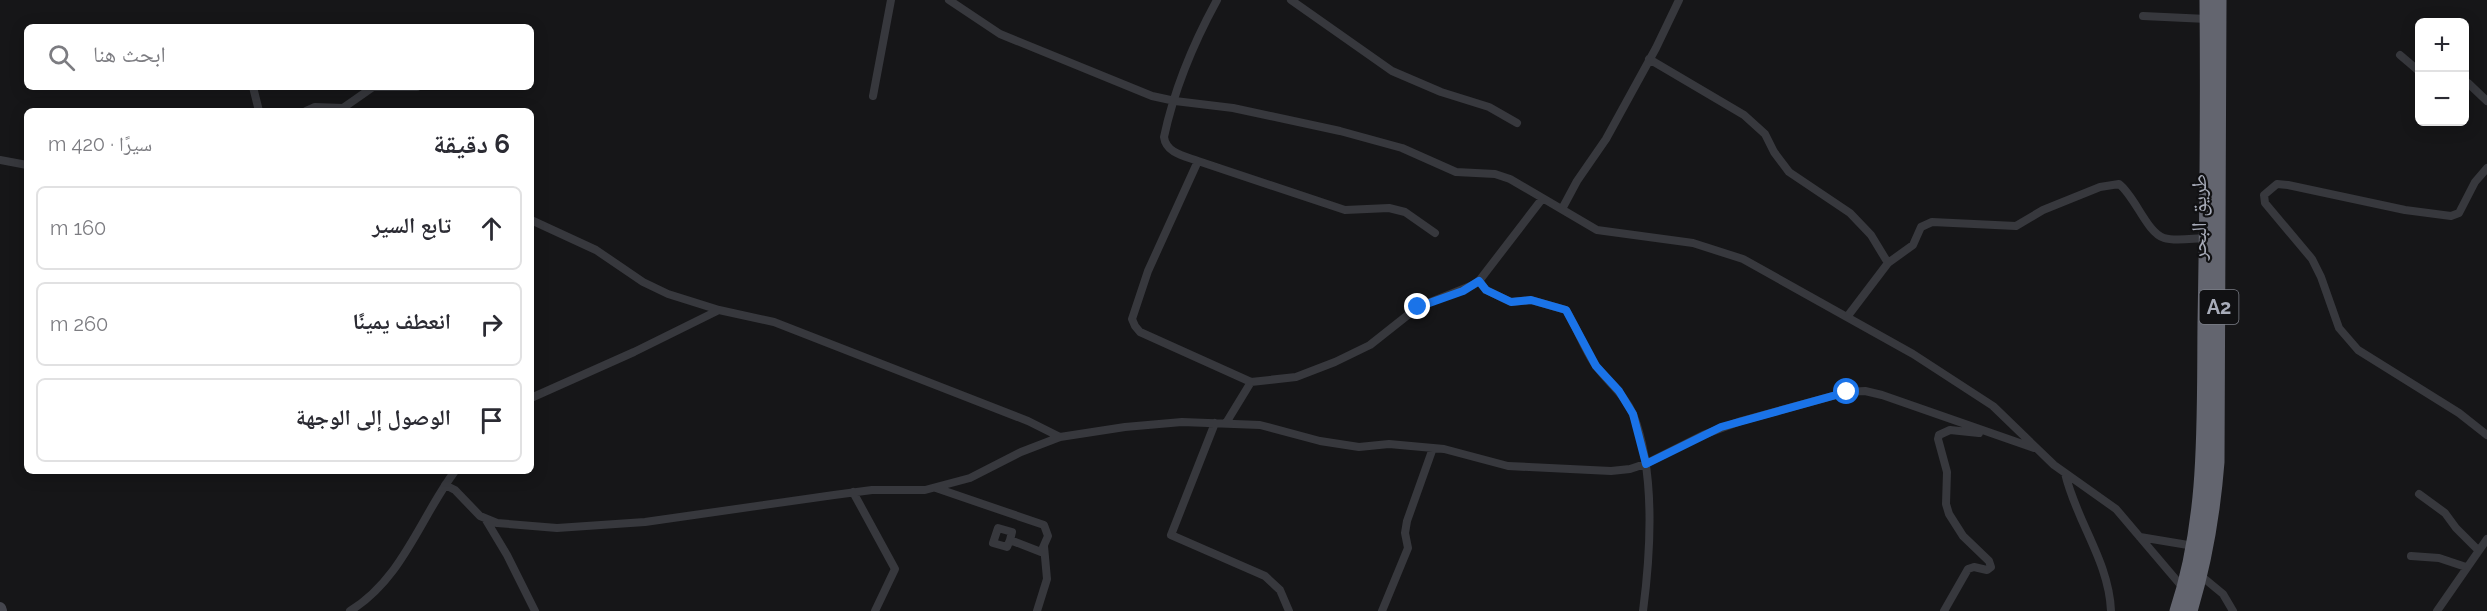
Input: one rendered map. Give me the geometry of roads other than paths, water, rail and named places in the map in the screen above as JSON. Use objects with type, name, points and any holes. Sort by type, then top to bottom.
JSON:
[{"type":"highway","name":"طريق البحر","points":[[2177,611],[2194,546],[2199,516],[2205,435],[2207,0]]},
{"type":"highway","name":"طريق البحر","points":[[2190,611],[2200,575],[2214,495],[2218,425],[2218,0]]},
{"type":"street","points":[[873,96],[891,0]]},
{"type":"street","points":[[949,0],[1000,34],[1143,92],[1175,101],[1233,108],[1375,139],[1402,148],[1456,172],[1495,174],[1510,179],[1597,230],[1676,239],[1722,251],[1776,276],[1973,392],[2007,419],[2034,448],[2116,509],[2184,589]]},
{"type":"street","points":[[1217,0],[1206,20],[1181,81],[1164,137],[1169,149],[1198,162],[1345,210],[1389,208],[1405,212],[1435,233]]},
{"type":"street","points":[[1291,0],[1392,71],[1441,92],[1489,107],[1517,123]]},
{"type":"street","points":[[1562,209],[1606,139],[1679,0]]},
{"type":"street","points":[[2143,16],[2207,19]]},
{"type":"street","points":[[2400,55],[2415,68]]},
{"type":"street","points":[[1649,59],[1744,115],[1758,126],[1789,172],[1850,213],[1871,235],[1888,263]]},
{"type":"street","points":[[2469,85],[2487,101]]},
{"type":"street","points":[[254,90],[258,108]]},
{"type":"street","points":[[315,108],[343,108],[370,90]]},
{"type":"street","points":[[0,160],[24,164]]},
{"type":"street","points":[[1198,162],[1148,271],[1136,303],[1132,323],[1137,330],[1149,336],[1251,382],[1296,377],[1335,362],[1370,345],[1418,307],[1463,291],[1479,281],[1542,199]]},
{"type":"street","points":[[2487,168],[2475,182],[2459,213],[2451,216],[2405,210],[2288,185],[2277,184],[2264,195],[2265,203],[2312,260],[2321,277],[2339,328],[2353,345],[2370,359],[2459,413],[2487,435]]},
{"type":"street","points":[[1847,317],[1888,263],[1913,245],[1921,227],[1932,222],[2016,226],[2043,210],[2111,184],[2119,184],[2127,190],[2156,234],[2162,238],[2206,238]]},
{"type":"street","points":[[534,221],[596,250],[644,282],[668,294],[718,310],[774,322],[1028,422],[1060,437]]},
{"type":"street","points":[[1479,281],[1486,290],[1511,302],[1531,300],[1566,310],[1596,366],[1619,391],[1633,414],[1646,464],[1648,548],[1643,611]]},
{"type":"street","points":[[534,397],[643,348],[718,310]]},
{"type":"street","points":[[1226,423],[1251,382]]},
{"type":"street","points":[[486,520],[557,528],[591,527],[736,511],[853,492],[925,490],[969,478],[1021,452],[1060,437],[1125,427],[1182,422],[1260,426],[1320,441],[1359,447],[1389,444],[1433,448],[1508,466],[1611,471],[1646,464],[1703,435],[1741,421],[1858,390],[1882,395],[1991,435],[2034,448]]},
{"type":"street","points":[[1215,423],[1171,535],[1265,576],[1280,590],[1289,611]]},
{"type":"street","points":[[1944,611],[1968,569],[1974,567],[1987,570],[1991,567],[1989,561],[1963,536],[1949,514],[1946,504],[1947,472],[1939,445],[1939,435],[1950,430],[1991,435]]},
{"type":"street","points":[[1382,611],[1408,548],[1407,521],[1433,448]]},
{"type":"street","points":[[2066,473],[2085,531],[2100,561],[2109,590],[2111,611]]},
{"type":"street","points":[[350,611],[376,591],[395,569],[453,474]]},
{"type":"street","points":[[445,485],[455,490],[472,510],[486,520],[507,555],[535,611]]},
{"type":"street","points":[[935,488],[1044,525],[1048,536],[1041,552],[1010,540]]},
{"type":"street","points":[[853,492],[895,569],[875,611]]},
{"type":"street","points":[[2419,495],[2445,513],[2478,550]]},
{"type":"street","points":[[2140,537],[2194,546]]},
{"type":"street","points":[[2437,611],[2487,539]]},
{"type":"street","points":[[1037,611],[1047,579],[1044,546]]},
{"type":"street","points":[[2410,556],[2439,558],[2466,567]]},
{"type":"street","points":[[2200,575],[2223,594],[2233,611]]}]
